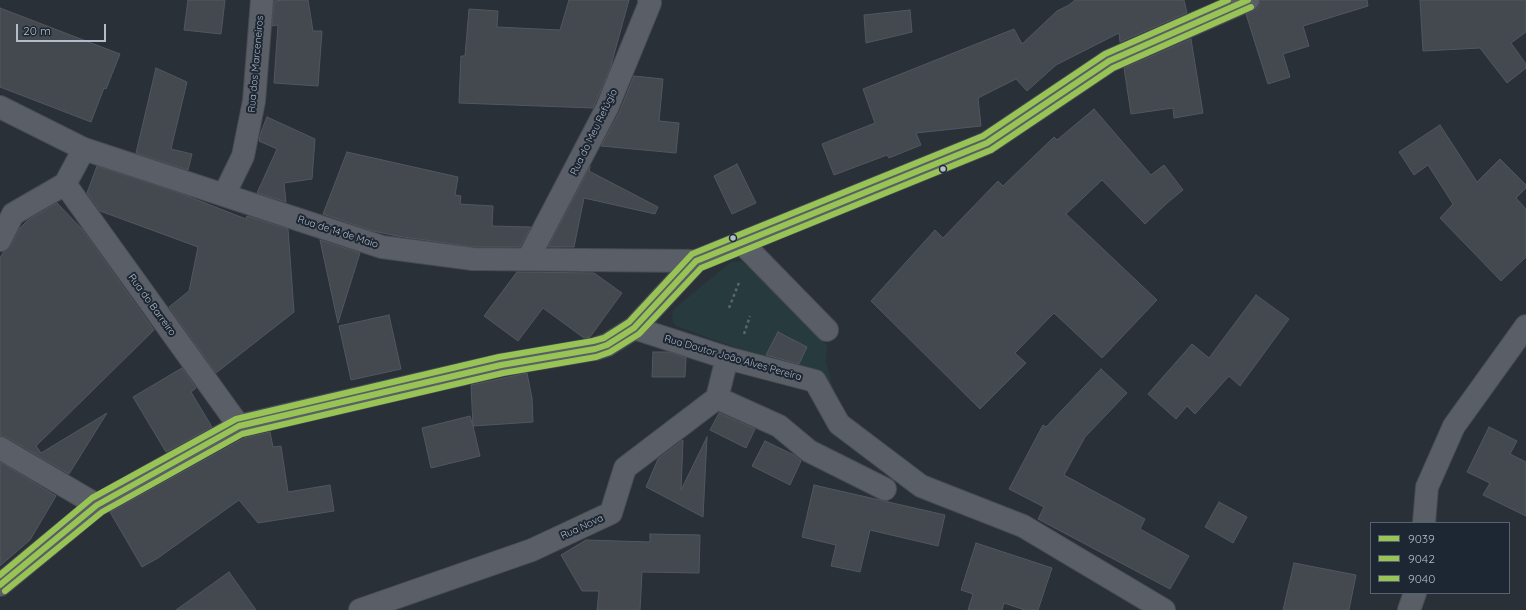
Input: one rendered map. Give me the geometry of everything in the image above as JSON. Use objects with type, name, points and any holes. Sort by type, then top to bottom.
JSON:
[{"type":"street","name":"Rua dos Marceneiros","points":[[224,196],[243,156],[254,101],[262,0]]},
{"type":"street","name":"Rua do Meu Refúgio","points":[[528,259],[607,108],[650,3],[649,0]]},
{"type":"street","points":[[0,585],[97,505],[239,426],[501,365],[595,349],[606,345],[634,328],[696,261],[987,143],[1109,61],[1248,0]]},
{"type":"street","name":"Rua de 14 de Maio","points":[[0,107],[84,149],[382,247],[472,259],[696,261]]},
{"type":"street","points":[[0,240],[13,214],[65,184],[84,149]]},
{"type":"street","name":"Rua do Barreiro","points":[[65,184],[239,426]]},
{"type":"street","points":[[742,243],[827,330]]},
{"type":"street","points":[[1424,522],[1427,487],[1454,426],[1526,326]]},
{"type":"street","name":"Rua Doutor João Alves Pereira","points":[[634,328],[727,358],[815,381],[839,424],[921,486],[1023,526],[1164,610]]},
{"type":"street","points":[[727,358],[717,398],[779,426],[809,451],[885,489]]},
{"type":"street","name":"Rua Nova","points":[[360,610],[532,550],[612,513],[624,468],[717,398]]},
{"type":"street","points":[[0,448],[97,505]]},
{"type":"street","points":[[1409,610],[1415,594]]},
{"type":"path","points":[[729,308],[742,276]]},
{"type":"path","points":[[742,338],[750,316]]},
{"type":"green space","points":[[741,261],[750,267],[827,345],[826,362],[834,392],[810,373],[795,372],[766,356],[764,358],[676,326],[673,322],[672,313],[675,308],[731,262]]},
{"type":"building","points":[[188,0],[225,0],[221,34],[184,30]]},
{"type":"building","points":[[308,0],[313,31],[322,31],[318,86],[274,83],[278,25],[272,26],[274,1]]},
{"type":"building","points":[[569,0],[629,0],[610,69],[593,108],[459,103],[461,56],[465,56],[469,9],[498,11],[497,27],[560,30]]},
{"type":"building","points":[[1075,0],[1184,0],[1187,13],[1120,42],[1119,33],[1056,65],[1027,91],[1016,79],[978,98],[981,126],[916,133],[921,145],[889,158],[887,155],[834,175],[822,144],[875,123],[863,89],[1014,29],[1022,44],[1057,11]]},
{"type":"building","points":[[1260,0],[1367,0],[1368,6],[1303,26],[1309,46],[1283,54],[1290,77],[1268,84],[1246,14],[1258,8]]},
{"type":"building","points":[[1420,0],[1526,0],[1526,32],[1511,43],[1526,64],[1526,68],[1507,83],[1480,48],[1423,51]]},
{"type":"building","points":[[0,8],[120,54],[106,89],[104,88],[91,122],[0,87]]},
{"type":"building","points":[[910,10],[912,32],[866,43],[864,15]]},
{"type":"building","points":[[1191,39],[1203,113],[1174,118],[1173,108],[1131,114],[1124,68]]},
{"type":"building","points":[[156,68],[187,82],[171,149],[192,154],[188,170],[136,153]]},
{"type":"building","points":[[634,76],[663,79],[659,121],[679,123],[676,153],[601,146],[619,113]]},
{"type":"building","points":[[1094,109],[1151,175],[1164,165],[1183,190],[1145,224],[1102,180],[1066,214],[1157,300],[1102,358],[1054,313],[1015,353],[1026,363],[980,409],[871,301],[935,230],[943,238],[998,181],[1003,186],[1054,137],[1057,140]]},
{"type":"building","points":[[267,117],[315,139],[312,179],[284,183],[286,202],[257,193],[277,149],[259,141]]},
{"type":"building","points":[[1440,125],[1477,182],[1500,159],[1526,185],[1526,188],[1516,198],[1526,209],[1526,257],[1501,281],[1440,218],[1453,204],[1428,165],[1414,175],[1399,152]]},
{"type":"building","points":[[347,152],[458,177],[455,195],[461,196],[460,204],[493,206],[492,226],[531,227],[520,247],[474,247],[373,231],[323,214]]},
{"type":"building","points":[[737,164],[756,203],[732,214],[714,176]]},
{"type":"building","points":[[97,166],[182,194],[246,219],[247,216],[288,229],[294,312],[216,373],[169,307],[189,291],[198,247],[100,211],[87,193]]},
{"type":"building","points":[[590,167],[589,171],[658,207],[655,214],[584,198],[574,247],[548,247]]},
{"type":"building","points":[[57,203],[82,229],[154,330],[36,446],[41,453],[107,413],[69,474],[6,437],[0,436],[0,258],[4,251],[11,246],[20,228],[28,220]]},
{"type":"building","points":[[320,240],[360,253],[338,323]]},
{"type":"building","points":[[517,272],[594,273],[622,293],[590,337],[584,338],[543,308],[518,341],[484,316]]},
{"type":"building","points":[[1256,295],[1289,319],[1240,386],[1229,376],[1195,414],[1187,406],[1176,419],[1148,394],[1192,344],[1209,358]]},
{"type":"building","points":[[389,315],[401,369],[351,380],[339,326]]},
{"type":"building","points":[[778,332],[807,347],[799,364],[766,355]]},
{"type":"building","points":[[653,352],[669,352],[686,358],[685,377],[652,377]]},
{"type":"building","points":[[182,368],[196,388],[191,392],[212,427],[166,452],[133,397]]},
{"type":"building","points":[[1101,369],[1127,393],[1085,437],[1064,475],[1145,519],[1140,529],[1189,556],[1170,589],[1038,519],[1044,507],[1009,489],[1043,425],[1046,427]]},
{"type":"building","points":[[527,373],[532,398],[533,422],[473,426],[471,385]]},
{"type":"building","points":[[719,413],[755,429],[746,448],[710,430]]},
{"type":"building","points":[[470,416],[480,456],[431,468],[422,428]]},
{"type":"building","points":[[1489,427],[1517,441],[1510,454],[1526,462],[1526,516],[1483,495],[1490,483],[1467,472]]},
{"type":"building","points":[[270,432],[273,447],[281,446],[288,492],[330,485],[334,511],[258,523],[239,500],[158,558],[142,567],[110,512],[244,438]]},
{"type":"building","points":[[707,437],[703,517],[646,487],[658,459],[683,440],[681,490]]},
{"type":"building","points":[[765,441],[794,455],[801,461],[790,485],[752,466]]},
{"type":"building","points":[[0,462],[56,496],[30,540],[0,566]]},
{"type":"building","points":[[814,485],[945,515],[938,546],[870,530],[860,572],[831,566],[836,545],[802,537]]},
{"type":"building","points":[[1219,502],[1247,517],[1233,543],[1205,527]]},
{"type":"building","points":[[650,534],[700,535],[699,573],[642,572],[640,610],[597,610],[599,591],[582,591],[561,555],[586,540],[650,542]]},
{"type":"building","points":[[976,543],[1052,568],[1038,610],[1025,610],[1004,603],[1002,610],[968,610],[973,594],[961,590]]},
{"type":"building","points":[[1294,563],[1356,575],[1349,610],[1283,610]]},
{"type":"building","points":[[229,572],[256,610],[176,610]]},
{"type":"transit line","name":"9040","points":[[0,575],[92,498],[236,419],[499,357],[604,338],[629,322],[692,254],[983,136],[1105,54],[1228,0]]},
{"type":"transit line","name":"9039","points":[[0,585],[97,505],[239,426],[501,365],[595,349],[607,345],[634,328],[696,261],[987,143],[1109,61],[1248,0]]},
{"type":"transit line","name":"9042","points":[[5,591],[102,512],[242,434],[503,373],[596,357],[610,352],[639,334],[701,268],[991,150],[1113,68],[1251,7]]}]
